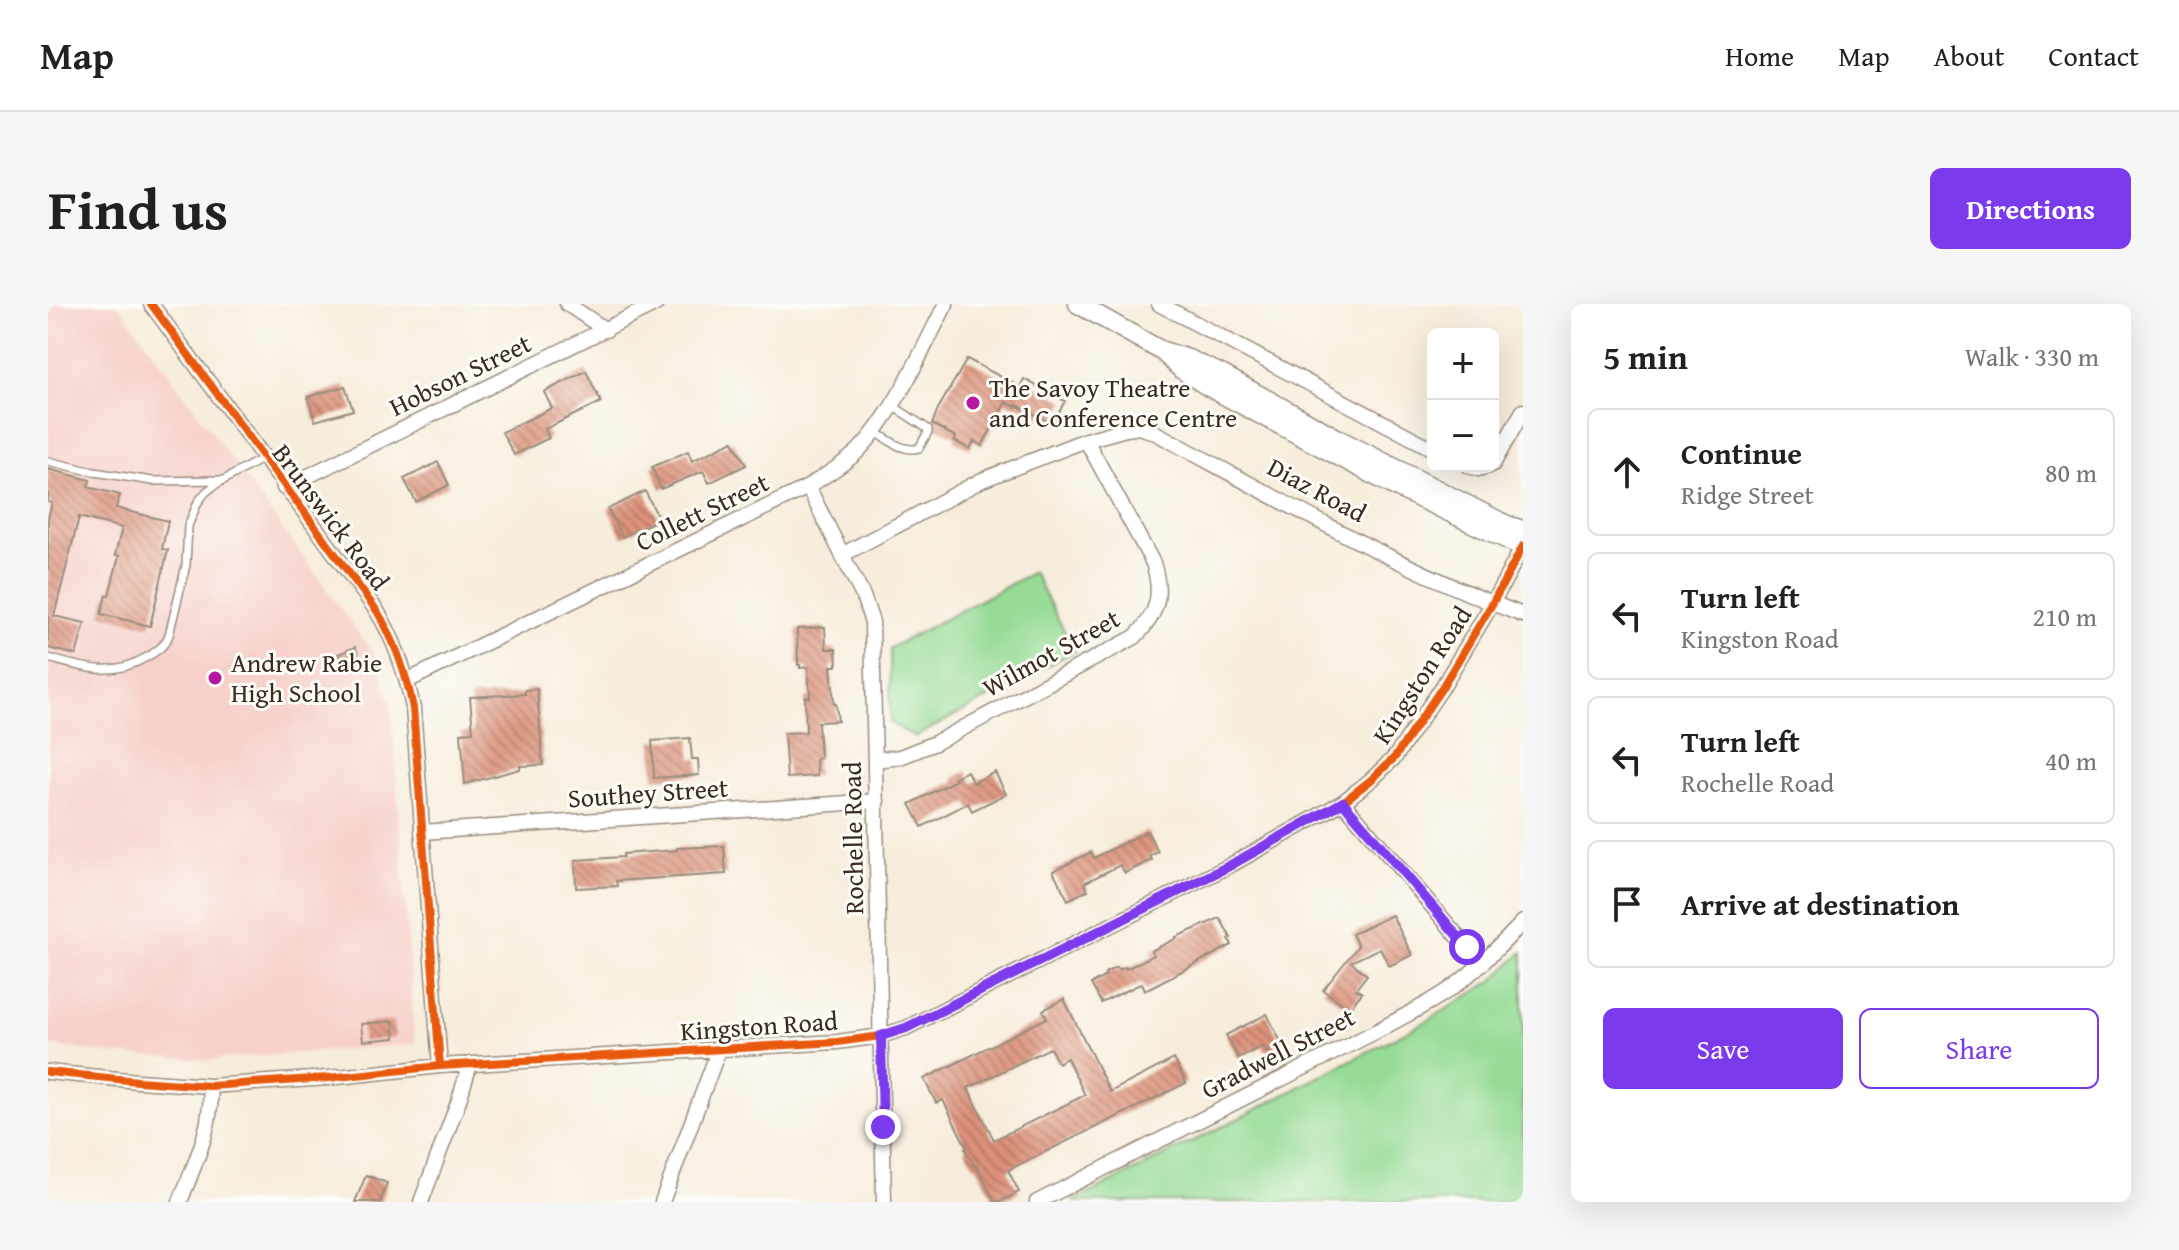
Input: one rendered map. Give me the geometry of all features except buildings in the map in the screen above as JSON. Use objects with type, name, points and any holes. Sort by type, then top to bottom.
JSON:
[{"type":"street","name":"Brunswick Road","points":[[151,304],[389,631],[413,708],[440,1066]]},
{"type":"street","points":[[567,304],[606,330]]},
{"type":"street","name":"Hobson Street","points":[[284,488],[656,304]]},
{"type":"street","name":"Collett Street","points":[[407,681],[808,487],[844,462],[858,451],[892,405],[946,304]]},
{"type":"street","name":"Diaz Road","points":[[1078,304],[1160,350],[1223,375],[1392,467],[1507,525],[1523,530]]},
{"type":"street","points":[[1159,304],[1427,446]]},
{"type":"street","name":"Diaz Road","points":[[1160,350],[1207,386],[1400,489],[1523,547]]},
{"type":"street","points":[[1499,452],[1523,411]]},
{"type":"street","name":"Diaz Road","points":[[1086,440],[1132,427],[1147,428],[1366,545],[1492,604],[1523,615]]},
{"type":"street","points":[[842,555],[982,480],[1086,440]]},
{"type":"street","name":"Wilmot Street","points":[[875,760],[900,757],[935,743],[1135,637],[1147,625],[1159,597],[1159,581],[1153,563],[1086,440]]},
{"type":"street","name":"Rochelle Road","points":[[808,487],[863,596],[872,622],[884,1202]]},
{"type":"street","name":"Kingston Road","points":[[48,1072],[210,1086],[440,1066],[837,1042],[881,1036],[906,1028],[1215,873],[1343,802],[1395,757],[1441,689],[1523,547]]},
{"type":"street","name":"Southey Street","points":[[422,832],[877,801]]},
{"type":"street","points":[[1343,802],[1483,963]]},
{"type":"street","name":"Gradwell Street","points":[[1037,1202],[1379,1030],[1448,991],[1483,963],[1523,922]]},
{"type":"street","points":[[662,1202],[719,1049]]},
{"type":"street","points":[[421,1202],[470,1064]]},
{"type":"street","points":[[180,1202],[209,1122],[212,1102],[210,1086]]},
{"type":"lane","points":[[874,431],[904,449],[919,448],[929,430],[892,405]]},
{"type":"lane","points":[[48,658],[94,670],[116,670],[138,663],[166,644],[186,565],[188,526],[198,502],[224,479],[263,458]]},
{"type":"lane","points":[[48,461],[152,481],[224,479]]},
{"type":"shaded area","name":"Andrew Rabie High School","points":[[48,304],[118,304],[374,654],[391,702],[415,1044],[208,1060],[111,1054],[48,1045]]},
{"type":"green space","points":[[1033,572],[1075,651],[915,737],[890,723],[890,648]]},
{"type":"green space","points":[[1523,952],[1523,1196],[1514,1202],[1072,1202],[1427,1021],[1492,981]]},
{"type":"cycle path","points":[[151,304],[377,611],[400,658],[413,708],[440,1066]]},
{"type":"cycle path","points":[[48,1072],[210,1086],[440,1066],[837,1042],[881,1036],[906,1028],[1229,866],[1343,802],[1395,757],[1441,689],[1523,546]]},
{"type":"place","name":"The Savoy Theatre and Conference Centre","points":[[973,403]]},
{"type":"place","name":"Andrew Rabie High School","points":[[215,678]]},
{"type":"route","points":[[883,1127],[881,1036],[906,1028],[1229,866],[1343,802],[1467,947]]}]
